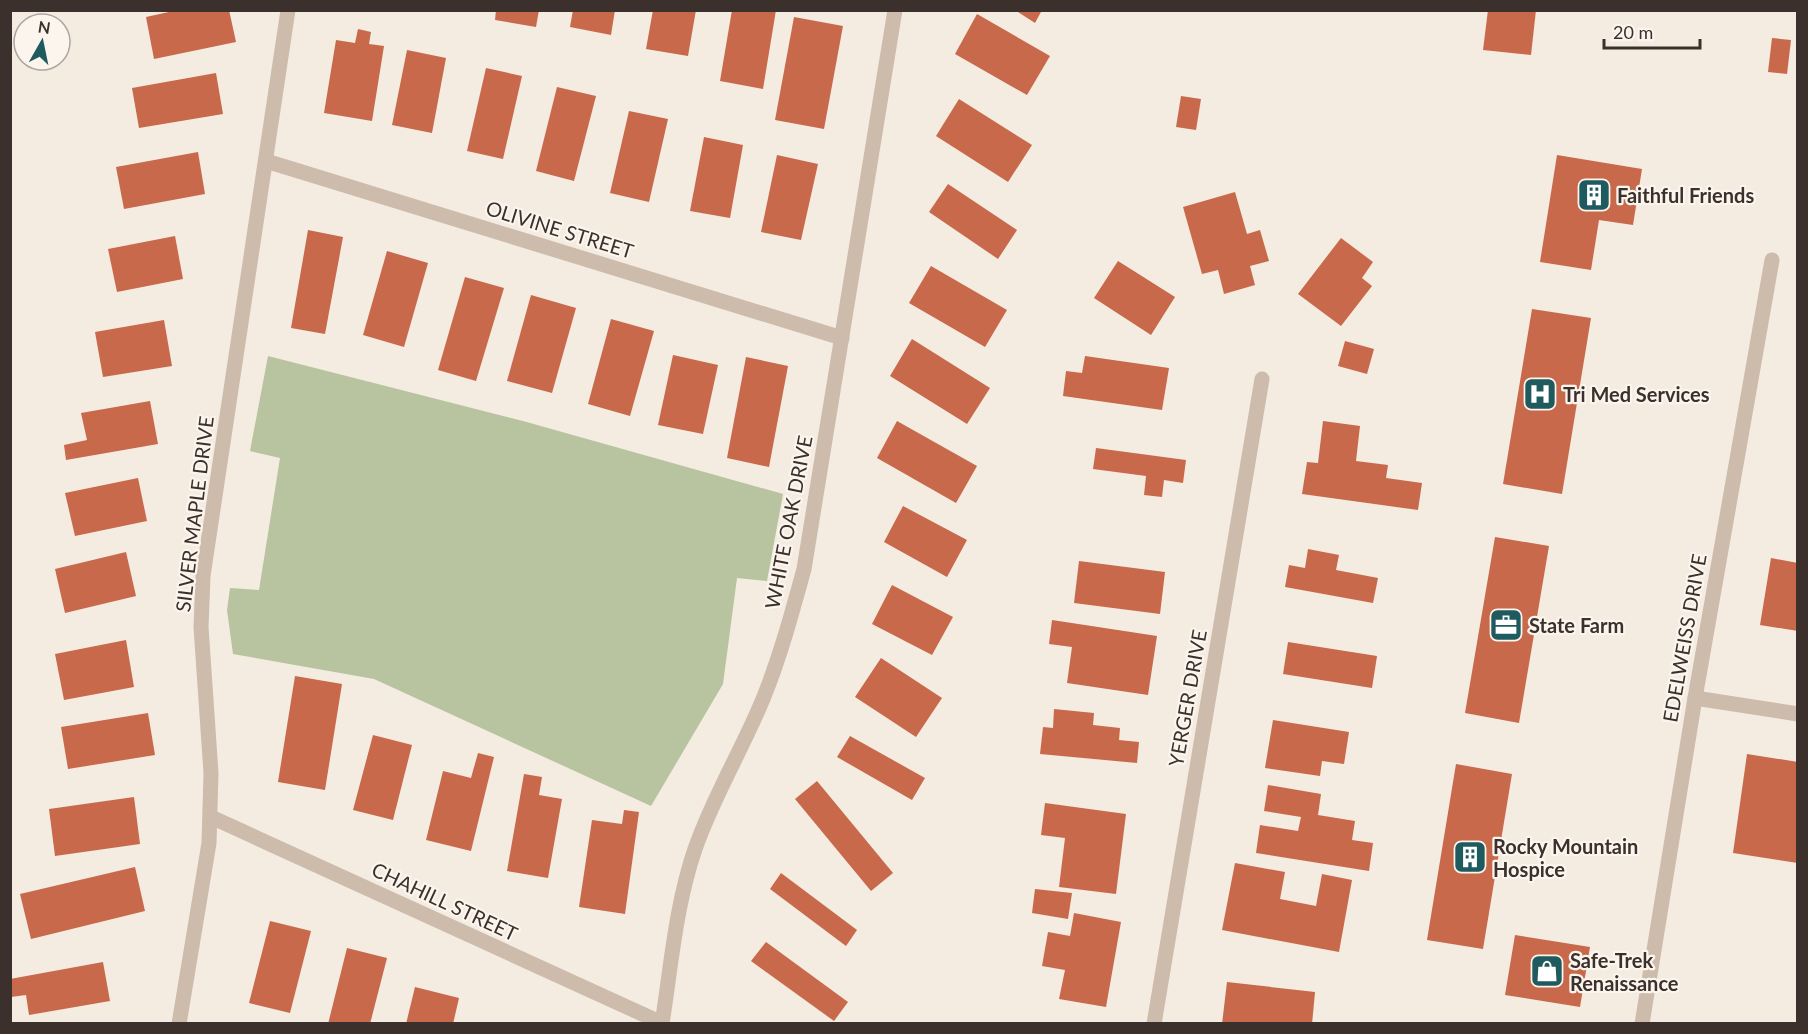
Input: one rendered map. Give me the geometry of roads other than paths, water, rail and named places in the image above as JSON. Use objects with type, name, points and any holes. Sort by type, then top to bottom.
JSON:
[{"type":"street","name":"SILVER MAPLE DRIVE","points":[[179,1023],[209,843],[211,817],[211,773],[201,627],[203,576],[288,10]]},
{"type":"street","name":"WHITE OAK DRIVE","points":[[662,1023],[679,916],[694,851],[706,820],[763,699],[786,636],[804,569],[895,10]]},
{"type":"street","name":"OLIVINE STREET","points":[[266,161],[842,338]]},
{"type":"street","name":"EDELWEISS DRIVE","points":[[1642,1023],[1695,698],[1772,260]]},
{"type":"street","name":"YERGER DRIVE","points":[[1154,1023],[1262,379]]},
{"type":"street","points":[[1695,698],[1797,714]]},
{"type":"street","name":"CHAHILL STREET","points":[[211,817],[662,1023]]},
{"type":"place","name":"Faithful Friends","points":[[1594,195]]},
{"type":"place","name":"Tri Med Services","points":[[1540,394]]},
{"type":"place","name":"State Farm","points":[[1506,625]]},
{"type":"place","name":"Rocky Mountain Hospice","points":[[1470,857]]},
{"type":"place","name":"Safe-Trek Renaissance","points":[[1547,971]]}]
